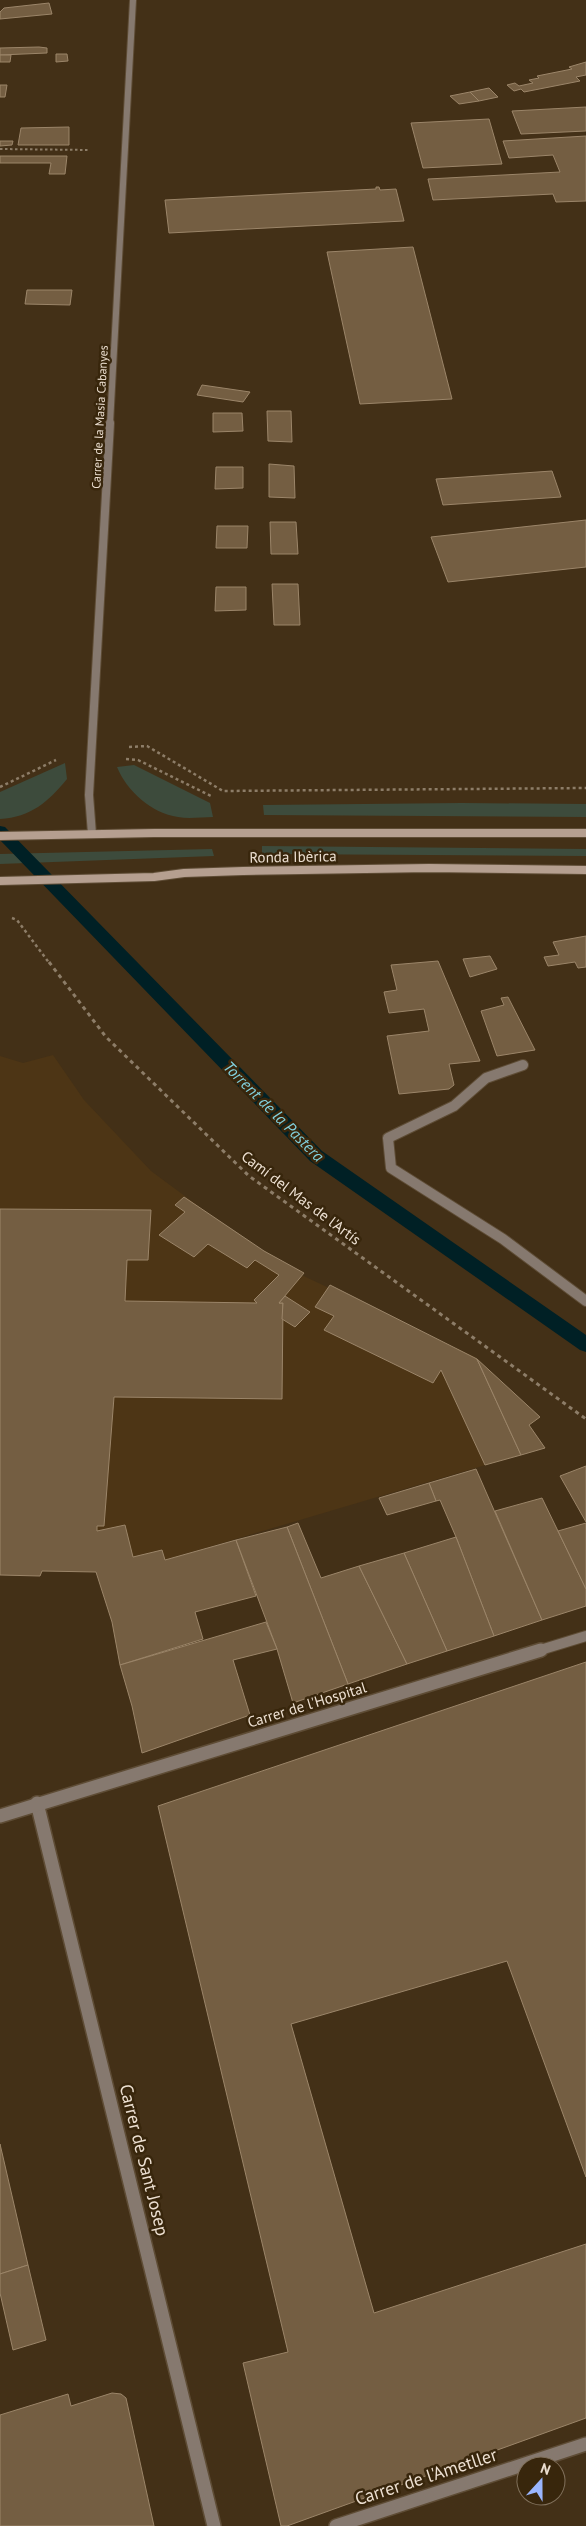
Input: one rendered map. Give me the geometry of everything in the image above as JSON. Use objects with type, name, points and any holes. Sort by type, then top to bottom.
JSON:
[{"type":"street","name":"Carrer de la Masia Cabanyes","points":[[92,834],[89,794],[133,0]]},
{"type":"street","name":"Ronda Ibèrica","points":[[0,836],[92,834],[586,833]]},
{"type":"street","name":"Ronda Ibèrica","points":[[0,881],[292,870],[429,868],[586,870]]},
{"type":"street","points":[[523,1065],[486,1078],[454,1106],[388,1138],[391,1168],[503,1239],[586,1300]]},
{"type":"street","name":"Carrer de l'Hospital","points":[[0,1816],[37,1803],[586,1636]]},
{"type":"street","name":"Carrer de Sant Josep","points":[[37,1803],[214,2526]]},
{"type":"street","name":"Carrer de l'Ametller","points":[[336,2526],[586,2444]]},
{"type":"path","points":[[0,149],[125,150]]},
{"type":"path","points":[[129,747],[147,746],[223,791],[586,788]]},
{"type":"path","points":[[120,759],[138,760],[219,800]]},
{"type":"path","points":[[0,787],[57,760]]},
{"type":"path","name":"Camí del Mas de l'Artís","points":[[5,914],[17,920],[106,1037],[249,1176],[586,1419]]},
{"type":"shaded area","points":[[53,1055],[84,1100],[151,1171],[274,1262],[475,1357],[486,1369],[519,1455],[165,1560],[162,1550],[96,1572],[43,1571],[40,1576],[0,1575],[0,1056],[23,1063]]},
{"type":"green space","points":[[65,763],[67,779],[53,795],[30,812],[11,818],[0,819],[0,792]]},
{"type":"green space","points":[[134,765],[210,803],[213,817],[178,817],[168,815],[149,806],[127,784],[117,767]]},
{"type":"green space","points":[[586,804],[586,817],[264,815],[263,805]]},
{"type":"green space","points":[[262,846],[586,849],[586,856],[262,854]]},
{"type":"green space","points":[[212,849],[214,856],[0,864],[0,854]]},
{"type":"building","points":[[49,3],[52,14],[0,19],[0,12],[4,8]]},
{"type":"building","points":[[0,48],[47,48],[47,53],[0,55]]},
{"type":"building","points":[[56,54],[67,54],[68,61],[56,62]]},
{"type":"building","points":[[0,55],[11,55],[10,62],[0,62]]},
{"type":"building","points":[[586,62],[586,75],[576,77],[580,81],[524,92],[521,89],[514,91],[507,85],[515,83],[519,86],[533,83],[529,80],[539,78],[537,76],[572,69],[569,67]]},
{"type":"building","points":[[0,85],[7,85],[5,97],[0,97]]},
{"type":"building","points":[[489,88],[498,97],[479,101],[470,92]]},
{"type":"building","points":[[470,92],[479,101],[459,104],[450,96]]},
{"type":"building","points":[[586,107],[586,131],[521,134],[512,111]]},
{"type":"building","points":[[489,119],[502,164],[423,168],[411,123]]},
{"type":"building","points":[[69,127],[69,145],[18,145],[21,128]]},
{"type":"building","points":[[586,136],[586,201],[556,202],[553,194],[433,200],[428,179],[560,172],[553,155],[509,158],[503,141]]},
{"type":"building","points":[[0,141],[13,141],[12,145],[0,146]]},
{"type":"building","points":[[0,156],[67,156],[65,174],[49,174],[51,163],[0,163]]},
{"type":"building","points":[[376,187],[379,187],[380,190],[396,189],[404,221],[169,233],[165,200],[376,189]]},
{"type":"building","points":[[413,247],[452,399],[360,404],[327,252]]},
{"type":"building","points":[[27,290],[72,290],[70,305],[25,304]]},
{"type":"building","points":[[202,385],[250,392],[243,402],[197,395]]},
{"type":"building","points":[[267,411],[291,411],[292,442],[268,441]]},
{"type":"building","points":[[213,413],[242,413],[243,431],[213,432]]},
{"type":"building","points":[[269,464],[294,466],[295,498],[269,497]]},
{"type":"building","points":[[216,467],[243,467],[243,488],[215,489]]},
{"type":"building","points":[[552,471],[561,497],[443,505],[436,479]]},
{"type":"building","points":[[586,520],[586,567],[448,582],[431,537]]},
{"type":"building","points":[[270,522],[296,522],[298,554],[271,554]]},
{"type":"building","points":[[217,526],[248,526],[247,548],[216,548]]},
{"type":"building","points":[[272,584],[298,584],[300,625],[274,625]]},
{"type":"building","points":[[216,587],[246,587],[246,610],[215,611]]},
{"type":"building","points":[[586,936],[586,967],[578,968],[575,962],[548,966],[544,957],[559,955],[553,942]]},
{"type":"building","points":[[490,956],[497,969],[470,977],[463,959]]},
{"type":"building","points":[[438,961],[480,1061],[449,1064],[454,1085],[449,1089],[399,1094],[387,1036],[429,1031],[424,1009],[389,1013],[384,992],[397,990],[391,965]]},
{"type":"building","points":[[508,997],[535,1050],[497,1056],[481,1011],[504,1005],[501,998]]},
{"type":"building","points":[[184,1197],[264,1251],[304,1273],[279,1303],[283,1303],[282,1399],[114,1397],[104,1526],[97,1526],[97,1531],[125,1525],[133,1557],[162,1550],[165,1560],[236,1540],[256,1596],[195,1612],[203,1639],[120,1665],[112,1622],[96,1572],[42,1571],[40,1576],[0,1575],[0,1209],[151,1210],[148,1260],[127,1260],[125,1301],[257,1303],[254,1300],[279,1275],[255,1260],[247,1268],[208,1244],[194,1257],[159,1235],[185,1212],[175,1205]]},
{"type":"building","points":[[330,1285],[477,1359],[521,1455],[485,1465],[441,1370],[433,1383],[324,1330],[334,1316],[315,1307]]},
{"type":"building","points":[[285,1296],[310,1312],[295,1327],[282,1319],[283,1303],[279,1303]]},
{"type":"building","points":[[477,1359],[540,1417],[529,1425],[545,1448],[521,1455]]},
{"type":"building","points":[[586,1466],[586,1522],[560,1476]]},
{"type":"building","points":[[476,1469],[542,1620],[494,1636],[456,1537],[440,1500],[436,1501],[429,1483]]},
{"type":"building","points":[[429,1483],[436,1501],[387,1515],[379,1498]]},
{"type":"building","points":[[542,1498],[586,1589],[586,1606],[542,1620],[495,1511]]},
{"type":"building","points":[[298,1523],[321,1578],[359,1566],[407,1664],[348,1684],[287,1527]]},
{"type":"building","points":[[586,1523],[586,1589],[558,1531]]},
{"type":"building","points":[[287,1527],[348,1684],[293,1703],[277,1649],[236,1540]]},
{"type":"building","points":[[456,1537],[494,1636],[447,1651],[404,1553]]},
{"type":"building","points":[[404,1553],[447,1651],[407,1664],[359,1566]]},
{"type":"building","points":[[266,1622],[277,1649],[233,1660],[250,1715],[142,1753],[132,1706],[120,1665]]},
{"type":"building","points":[[586,1662],[586,2177],[507,1961],[291,2024],[374,2313],[586,2244],[586,2418],[287,2526],[281,2526],[243,2363],[288,2352],[158,1806]]},
{"type":"building","points":[[0,2144],[28,2265],[0,2274]]},
{"type":"building","points":[[28,2265],[46,2340],[13,2350],[0,2293],[0,2274]]},
{"type":"building","points":[[112,2393],[121,2394],[126,2398],[154,2526],[0,2526],[0,2415],[68,2394],[71,2406]]},
{"type":"waterway","name":"Torrent de la Pastera","points":[[0,831],[316,1156],[586,1345]]}]
